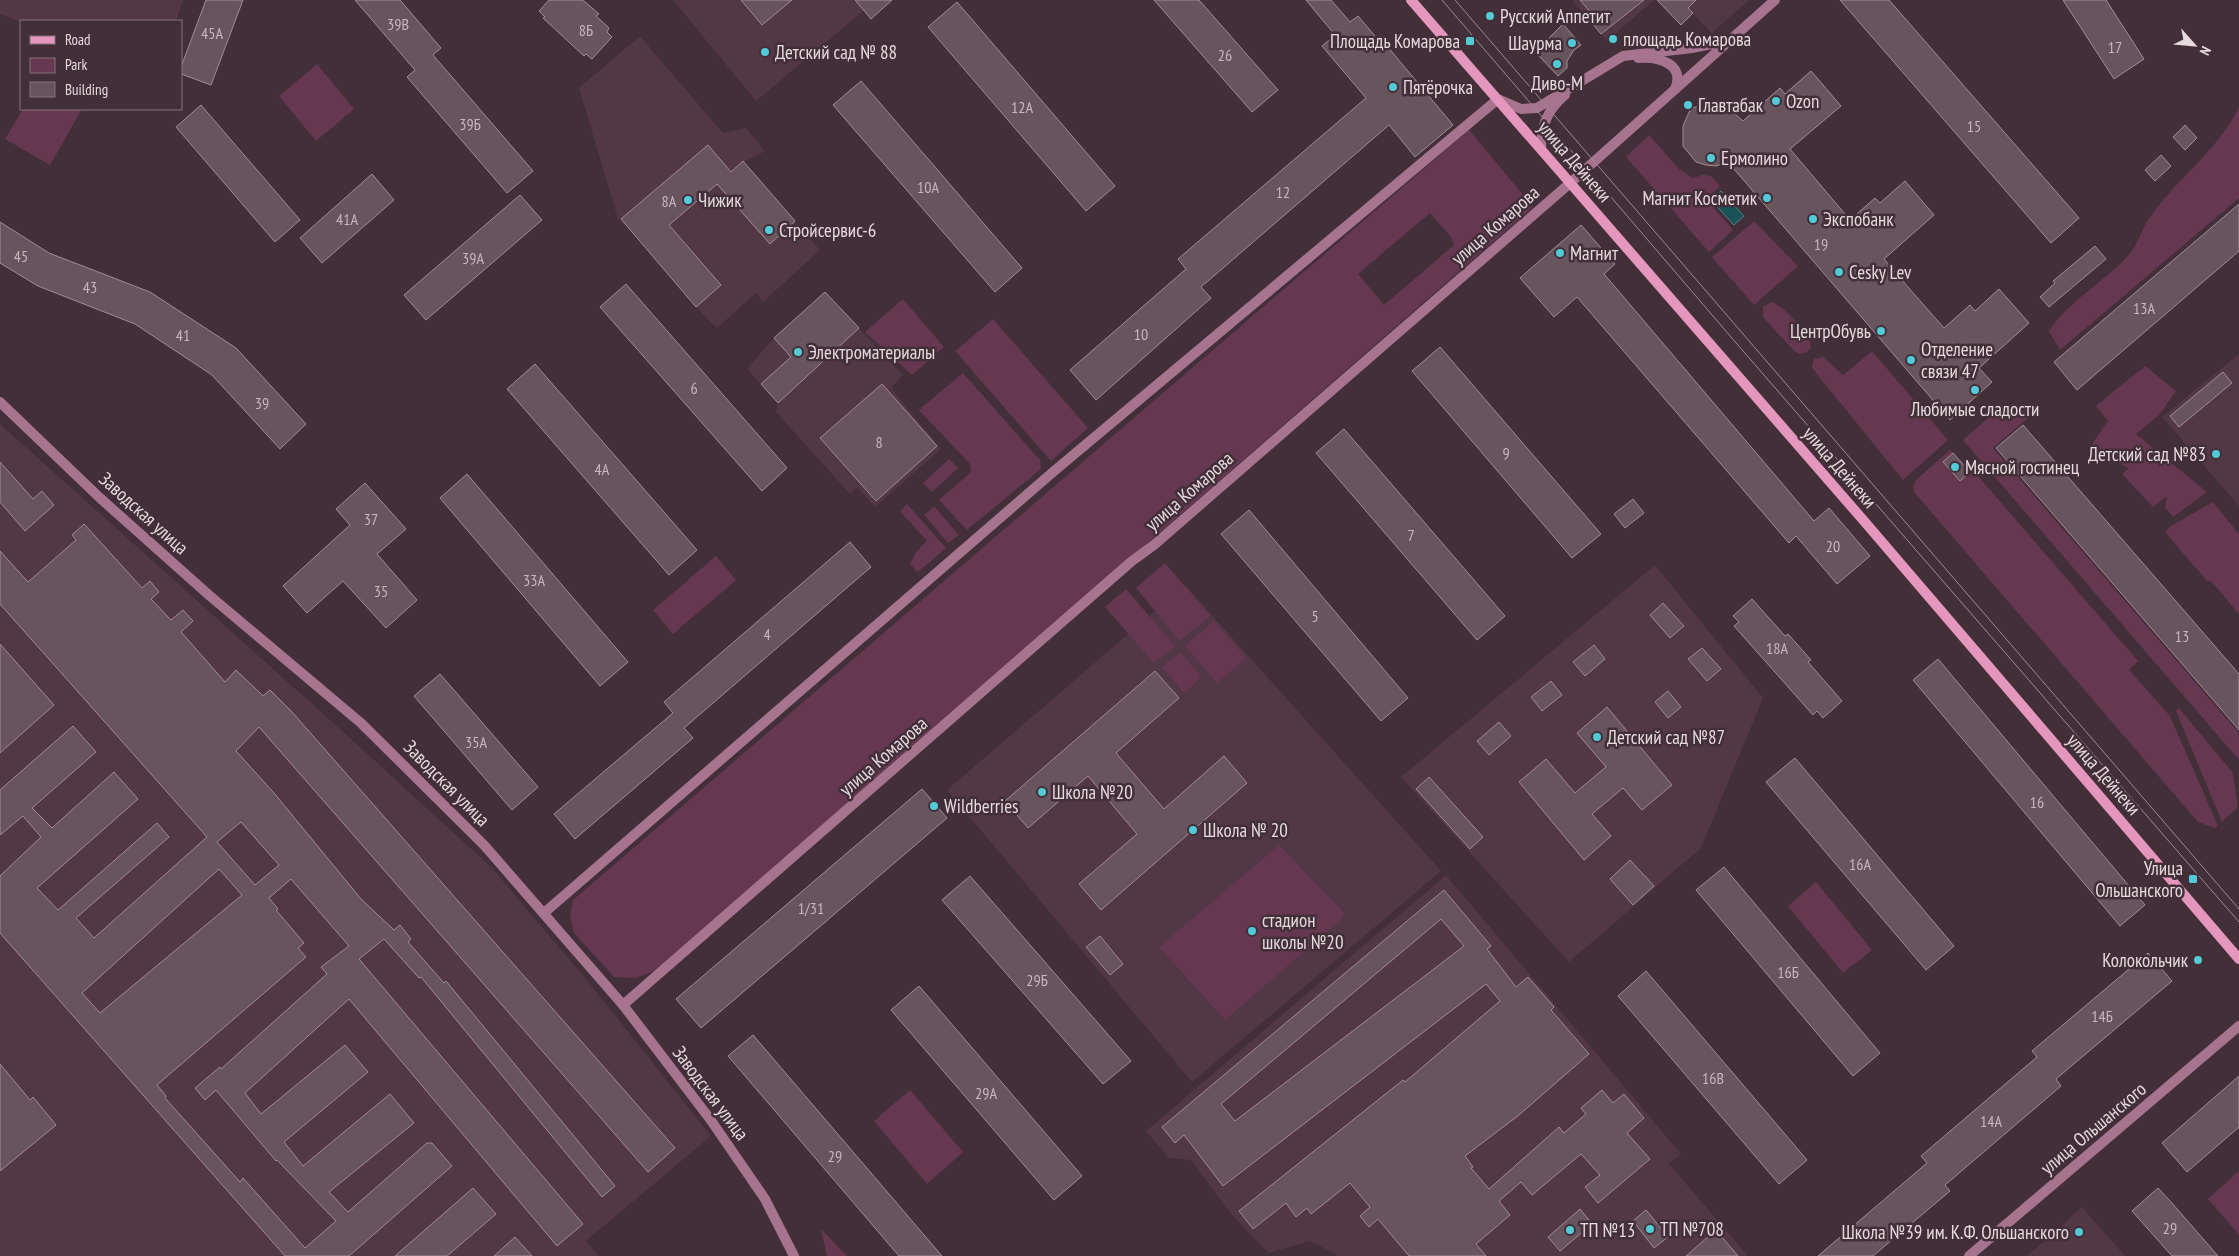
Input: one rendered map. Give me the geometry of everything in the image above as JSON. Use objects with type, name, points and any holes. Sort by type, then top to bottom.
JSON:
[{"type":"main road","name":"улица Дейнеки","points":[[1411,0],[1498,99],[1569,184],[1588,203],[1858,514],[2239,959]]},
{"type":"street","name":"улица Комарова","points":[[623,1005],[1118,573],[1154,545],[1569,184],[1775,0]]},
{"type":"street","points":[[544,913],[1053,472],[1498,99],[1515,107],[1530,110],[1543,105],[1614,60],[1628,54],[1683,49],[1728,41]]},
{"type":"street","points":[[1614,60],[1648,57],[1663,60],[1676,71],[1678,81],[1675,90]]},
{"type":"street","points":[[1540,149],[1541,132],[1546,116],[1554,104],[1581,81]]},
{"type":"street","name":"Заводская улица","points":[[0,402],[100,498],[181,570],[361,723],[484,845],[623,1005],[725,1140],[764,1199],[794,1256]]},
{"type":"street","name":"улица Ольшанского","points":[[1969,1256],[2239,1026]]},
{"type":"shaded area","points":[[0,0],[183,0],[176,20],[20,20],[20,22],[0,14]]},
{"type":"shaded area","name":"Детский сад № 88","points":[[673,0],[871,0],[873,3],[756,101]]},
{"type":"shaded area","points":[[1572,0],[1654,0],[1607,41]]},
{"type":"shaded area","points":[[1679,0],[1749,0],[1712,33]]},
{"type":"shaded area","points":[[640,36],[723,133],[746,128],[765,151],[743,162],[820,250],[763,302],[756,293],[717,328],[696,307],[621,219],[618,219],[579,88]]},
{"type":"shaded area","points":[[825,292],[903,375],[891,388],[941,449],[875,507],[857,487],[850,494],[776,412],[778,403],[747,369],[774,338]]},
{"type":"shaded area","name":"Детский сад №83","points":[[2239,354],[2239,506],[2162,417]]},
{"type":"shaded area","points":[[0,424],[492,868],[590,984],[711,1136],[586,1241],[599,1256],[0,1256]]},
{"type":"shaded area","name":"Детский сад №87","points":[[1655,565],[1763,698],[1701,848],[1569,962],[1401,777]]},
{"type":"shaded area","name":"Школа № 20","points":[[1185,585],[1441,871],[1192,1082],[947,790]]},
{"type":"shaded area","points":[[1446,875],[1681,1154],[1669,1164],[1748,1256],[1338,1256],[1310,1241],[1268,1253],[1231,1214],[1191,1160],[1169,1158],[1146,1131]]},
{"type":"shaded area","name":"Школа №39 им. К.Ф. Ольшанского","points":[[2082,1207],[2125,1256],[2027,1256]]},
{"type":"green space","points":[[317,64],[354,109],[316,141],[279,96]]},
{"type":"green space","points":[[2239,107],[2239,198],[2060,350],[2049,331],[2065,311],[2128,256],[2153,213],[2210,150]]},
{"type":"green space","points":[[22,110],[81,110],[50,165],[5,139]]},
{"type":"green space","points":[[1469,130],[1533,207],[661,968],[636,978],[614,977],[574,933],[570,916],[573,900]],"holes":[[[1430,213],[1451,237],[1454,245],[1384,305],[1358,274]]]},
{"type":"green space","points":[[1649,135],[1679,169],[1693,178],[1703,175],[1711,176],[1720,186],[1706,199],[1733,230],[1709,252],[1626,157]]},
{"type":"green space","points":[[1754,221],[1798,266],[1754,305],[1712,257]]},
{"type":"green space","points":[[903,299],[944,347],[912,375],[865,332]]},
{"type":"green space","points":[[1771,302],[1788,314],[1801,328],[1810,342],[1811,347],[1807,352],[1800,354],[1794,351],[1763,317],[1763,307]]},
{"type":"green space","points":[[993,319],[1088,428],[1051,461],[955,351]]},
{"type":"green space","points":[[1872,351],[1948,440],[1903,480],[1812,368],[1814,359],[1823,357],[1843,375]]},
{"type":"green space","points":[[2145,366],[2176,391],[2159,415],[2136,434],[2207,492],[2173,517],[2165,507],[2167,496],[2153,507],[2122,474],[2129,468],[2092,444],[2108,421],[2096,406]]},
{"type":"green space","points":[[963,373],[1040,460],[1041,469],[967,530],[939,500],[971,472],[970,464],[919,410]]},
{"type":"green space","points":[[2011,404],[2020,407],[2030,416],[1993,448],[2239,733],[2239,760],[1963,440],[2001,407]]},
{"type":"green space","points":[[1950,450],[1953,453],[1943,463],[1960,481],[1972,469],[2138,661],[2129,670],[2170,716],[2218,826],[2215,828],[2198,822],[1914,492],[1913,486],[1916,480]]},
{"type":"green space","points":[[949,459],[958,468],[932,492],[923,483]]},
{"type":"green space","points":[[2213,502],[2239,534],[2239,614],[2211,581],[2207,581],[2165,532],[2171,526]]},
{"type":"green space","points":[[907,504],[946,548],[918,572],[910,564],[916,552],[927,541],[900,511]]},
{"type":"green space","points":[[934,506],[959,535],[948,543],[924,515]]},
{"type":"green space","points":[[716,556],[736,580],[673,634],[653,610]]},
{"type":"green space","points":[[1165,563],[1210,616],[1180,641],[1136,588]]},
{"type":"green space","points":[[1126,589],[1175,646],[1154,663],[1105,607]]},
{"type":"green space","points":[[1214,621],[1246,658],[1217,683],[1185,646]]},
{"type":"green space","points":[[1180,652],[1202,677],[1184,693],[1162,667]]},
{"type":"green space","points":[[2179,708],[2233,773],[2238,807],[2222,822],[2176,711]]},
{"type":"green space","name":"стадион школы №20","points":[[1279,845],[1346,915],[1225,1020],[1159,947]]},
{"type":"green space","points":[[1816,882],[1872,950],[1843,973],[1788,906]]},
{"type":"green space","points":[[910,1090],[963,1152],[927,1184],[874,1121]]},
{"type":"green space","points":[[2239,1171],[2239,1235],[2208,1199]]},
{"type":"green space","points":[[821,1229],[847,1256],[827,1256]]},
{"type":"water","points":[[1721,191],[1744,216],[1734,225],[1711,200]]},
{"type":"building","points":[[206,0],[243,0],[211,85],[182,74],[182,64]]},
{"type":"building","points":[[355,0],[400,0],[441,48],[433,55],[533,171],[507,193],[407,77],[415,70]]},
{"type":"building","points":[[549,0],[583,0],[599,14],[596,16],[609,28],[607,32],[612,37],[592,59],[586,54],[584,56],[543,18],[545,17],[539,11]]},
{"type":"building","points":[[741,0],[792,0],[762,25]]},
{"type":"building","points":[[855,0],[892,0],[871,19]]},
{"type":"building","points":[[1154,0],[1199,0],[1278,90],[1252,112]]},
{"type":"building","points":[[1306,0],[1331,0],[1350,22],[1358,16],[1380,42],[1382,40],[1453,125],[1415,157],[1389,125],[1201,287],[1211,298],[1096,400],[1070,370],[1186,269],[1178,259],[1366,98],[1322,46],[1335,35]]},
{"type":"building","points":[[1580,0],[1644,0],[1601,34],[1592,23],[1596,19]]},
{"type":"building","points":[[1657,0],[1696,0],[1688,8],[1693,13],[1681,25]]},
{"type":"building","points":[[1840,0],[1889,0],[2079,218],[2051,243]]},
{"type":"building","points":[[2063,0],[2106,0],[2144,59],[2114,79]]},
{"type":"building","points":[[957,2],[1115,186],[1086,211],[928,27]]},
{"type":"building","points":[[1563,24],[1581,45],[1574,50],[1567,61],[1567,68],[1558,76],[1537,54],[1544,48],[1542,45]]},
{"type":"building","points":[[1811,71],[1841,106],[1790,149],[1850,220],[1875,198],[1880,203],[1905,181],[1934,215],[1884,259],[1914,294],[1944,328],[1970,305],[1975,311],[1999,289],[2029,323],[1979,368],[1992,382],[1950,420],[1728,162],[1716,166],[1696,162],[1683,146],[1683,126],[1691,108],[1710,104],[1719,105],[1728,108],[1743,121],[1780,88],[1785,94]]},
{"type":"building","points":[[861,81],[1022,268],[995,292],[833,105]]},
{"type":"building","points":[[201,105],[300,220],[275,242],[176,127]]},
{"type":"building","points":[[2185,125],[2197,138],[2185,150],[2173,137]]},
{"type":"building","points":[[708,145],[731,172],[743,161],[795,221],[770,244],[717,184],[669,225],[721,285],[696,307],[621,219]]},
{"type":"building","points":[[2161,155],[2171,166],[2155,181],[2145,170]]},
{"type":"building","points":[[372,174],[394,200],[322,263],[300,238]]},
{"type":"building","points":[[520,195],[542,220],[426,320],[404,295]]},
{"type":"building","points":[[2239,204],[2239,251],[2077,390],[2054,362]]},
{"type":"building","points":[[0,222],[49,253],[150,292],[236,348],[306,424],[280,449],[212,375],[135,324],[38,286],[0,263]]},
{"type":"building","points":[[1581,225],[1615,264],[1604,274],[1814,521],[1829,508],[1870,556],[1837,584],[1796,536],[1789,543],[1577,297],[1554,317],[1520,278]]},
{"type":"building","points":[[2095,246],[2106,259],[2049,307],[2040,297],[2055,283],[2053,281]]},
{"type":"building","points":[[626,284],[787,468],[762,491],[600,307]]},
{"type":"building","points":[[825,292],[859,328],[778,403],[761,384],[791,357],[774,338]]},
{"type":"building","points":[[1440,347],[1601,534],[1572,558],[1412,371]]},
{"type":"building","points":[[535,364],[697,550],[669,575],[507,389]]},
{"type":"building","points":[[2223,372],[2232,383],[2179,427],[2170,416]]},
{"type":"building","points":[[882,384],[937,446],[876,501],[820,438]]},
{"type":"building","points":[[2023,425],[2239,674],[2239,730],[1996,448]]},
{"type":"building","points":[[1344,429],[1505,616],[1477,640],[1316,453]]},
{"type":"building","points":[[1953,453],[1970,472],[1960,481],[1943,462]]},
{"type":"building","points":[[0,462],[33,499],[42,491],[54,505],[25,531],[0,502]]},
{"type":"building","points":[[467,474],[628,662],[600,686],[440,498]]},
{"type":"building","points":[[365,483],[406,529],[377,554],[417,600],[386,628],[343,581],[307,613],[283,586],[350,525],[336,509]]},
{"type":"building","points":[[1633,499],[1644,513],[1625,528],[1614,514]]},
{"type":"building","points":[[1249,510],[1408,698],[1381,721],[1221,534]]},
{"type":"building","points":[[84,524],[142,588],[150,581],[159,592],[151,599],[171,620],[183,610],[193,621],[181,632],[225,682],[236,670],[263,696],[270,690],[292,712],[675,1148],[648,1172],[259,727],[236,751],[274,793],[361,899],[394,930],[400,925],[411,939],[408,942],[444,983],[446,981],[615,1186],[602,1197],[421,977],[419,978],[384,939],[359,959],[583,1224],[557,1246],[349,999],[245,1093],[261,1114],[345,1045],[368,1072],[284,1142],[303,1166],[390,1094],[414,1123],[329,1192],[348,1212],[427,1143],[432,1143],[452,1166],[349,1256],[285,1256],[0,933],[0,876],[41,837],[23,816],[0,835],[0,790],[73,726],[96,752],[32,808],[52,828],[114,772],[138,799],[37,888],[58,910],[157,823],[169,837],[76,918],[94,938],[207,837],[0,604],[0,551],[28,582],[76,540],[72,535]],"holes":[[[241,822],[279,865],[255,885],[217,842]],[[219,869],[242,895],[100,1013],[82,993]],[[291,879],[349,946],[321,967],[327,974],[221,1069],[220,1067],[195,1088],[205,1100],[216,1090],[276,1161],[336,1221],[305,1248],[243,1178],[240,1182],[165,1098],[166,1096],[157,1085],[306,957],[298,948],[304,943],[276,910],[278,909],[269,898]]]},
{"type":"building","points":[[850,542],[871,567],[684,728],[693,738],[575,839],[554,814],[673,713],[664,702]]},
{"type":"building","points":[[1752,599],[1785,636],[1788,634],[1811,660],[1808,662],[1842,701],[1823,718],[1817,711],[1813,715],[1734,626],[1739,622],[1733,616]]},
{"type":"building","points":[[1663,603],[1684,626],[1670,638],[1650,615]]},
{"type":"building","points":[[0,644],[54,705],[0,753]]},
{"type":"building","points":[[1594,645],[1605,659],[1585,676],[1573,662]]},
{"type":"building","points":[[1702,648],[1721,669],[1707,681],[1688,659]]},
{"type":"building","points":[[1938,659],[2145,905],[2120,926],[1913,680]]},
{"type":"building","name":"Школа №20","points":[[1155,671],[1179,698],[1116,753],[1164,809],[1224,756],[1247,783],[1101,910],[1079,884],[1137,834],[1088,776],[1028,828],[1005,801]]},
{"type":"building","points":[[440,674],[538,787],[512,810],[414,696]]},
{"type":"building","points":[[1551,681],[1562,695],[1542,711],[1531,697]]},
{"type":"building","points":[[1668,691],[1681,707],[1668,718],[1655,702]]},
{"type":"building","points":[[1607,707],[1672,785],[1642,810],[1623,788],[1592,814],[1611,836],[1584,860],[1519,782],[1546,759],[1575,793],[1606,767],[1577,733]]},
{"type":"building","points":[[1499,722],[1511,736],[1489,755],[1477,741]]},
{"type":"building","points":[[1795,758],[1954,946],[1926,970],[1766,782]]},
{"type":"building","points":[[1429,777],[1483,837],[1470,849],[1416,789]]},
{"type":"building","points":[[922,789],[947,818],[701,1028],[676,999]]},
{"type":"building","points":[[1630,860],[1654,886],[1633,905],[1610,879]]},
{"type":"building","points":[[1724,867],[1880,1053],[1853,1076],[1696,890]]},
{"type":"building","points":[[970,876],[1131,1061],[1103,1084],[942,900]]},
{"type":"building","points":[[1444,890],[1491,946],[1487,949],[1516,987],[1528,977],[1554,1007],[1551,1010],[1589,1054],[1519,1115],[1465,1156],[1473,1167],[1471,1168],[1489,1189],[1559,1127],[1564,1133],[1586,1114],[1581,1108],[1602,1090],[1613,1103],[1624,1094],[1644,1118],[1627,1133],[1650,1159],[1598,1203],[1585,1187],[1600,1175],[1581,1154],[1532,1195],[1521,1182],[1499,1201],[1510,1215],[1476,1244],[1486,1256],[1409,1256],[1378,1219],[1369,1227],[1360,1216],[1370,1207],[1350,1183],[1311,1214],[1307,1208],[1296,1217],[1286,1203],[1253,1229],[1239,1211],[1403,1080],[1405,1082],[1500,1001],[1486,984],[1223,1186],[1184,1135],[1175,1143],[1162,1127]],"holes":[[[1441,919],[1464,946],[1235,1121],[1221,1104]]]},
{"type":"building","points":[[1100,936],[1123,964],[1110,975],[1086,947]]},
{"type":"building","points":[[2148,953],[2172,981],[2056,1079],[2061,1086],[1945,1185],[1950,1191],[1873,1256],[1818,1256],[1927,1163],[1921,1156],[2037,1057],[2032,1051]]},
{"type":"building","points":[[1646,971],[1807,1160],[1779,1184],[1618,996]]},
{"type":"building","points":[[919,986],[1082,1176],[1054,1200],[891,1010]]},
{"type":"building","points":[[753,1035],[942,1256],[899,1256],[728,1056]]},
{"type":"building","points":[[0,1064],[30,1100],[33,1097],[56,1125],[0,1171]]},
{"type":"building","points":[[2239,1076],[2239,1127],[2187,1172],[2162,1143]]},
{"type":"building","points":[[473,1188],[496,1214],[447,1256],[395,1256]]},
{"type":"building","points":[[2158,1188],[2218,1256],[2172,1256],[2132,1211]]},
{"type":"building","name":"ТП №13","points":[[1580,1209],[1592,1224],[1560,1251],[1548,1237]]},
{"type":"building","name":"ТП №708","points":[[1646,1210],[1668,1237],[1654,1248],[1633,1221]]},
{"type":"building","points":[[1716,1230],[1738,1256],[1686,1256]]},
{"type":"building","points":[[515,1237],[532,1256],[494,1256]]},
{"type":"tram line","points":[[1442,0],[1737,344],[2239,922]]},
{"type":"tram line","points":[[1455,0],[2239,909]]},
{"type":"place","name":"Русский Аппетит","points":[[1490,16]]},
{"type":"place","name":"площадь Комарова","points":[[1613,39]]},
{"type":"place","name":"Площадь Комарова","points":[[1470,41]]},
{"type":"place","name":"Шаурма","points":[[1572,43]]},
{"type":"place","name":"Детский сад № 88","points":[[765,52]]},
{"type":"place","name":"Диво-М","points":[[1557,64]]},
{"type":"place","name":"Пятёрочка","points":[[1393,87]]},
{"type":"place","name":"Ozon","points":[[1776,101]]},
{"type":"place","name":"Главтабак","points":[[1688,105]]},
{"type":"place","name":"Ермолино","points":[[1711,158]]},
{"type":"place","name":"Магнит Косметик","points":[[1767,198]]},
{"type":"place","name":"Чижик","points":[[688,200]]},
{"type":"place","name":"Экспобанк","points":[[1813,219]]},
{"type":"place","name":"Стройсервис-6","points":[[769,230]]},
{"type":"place","name":"Магнит","points":[[1560,253]]},
{"type":"place","name":"Cesky Lev","points":[[1839,272]]},
{"type":"place","name":"ЦентрОбувь","points":[[1881,331]]},
{"type":"place","name":"Электроматериалы","points":[[798,352]]},
{"type":"place","name":"Отделение связи 47","points":[[1911,360]]},
{"type":"place","name":"Любимые сладости","points":[[1975,390]]},
{"type":"place","name":"Детский сад №83","points":[[2216,454]]},
{"type":"place","name":"Мясной гостинец","points":[[1955,467]]},
{"type":"place","name":"Детский сад №87","points":[[1597,737]]},
{"type":"place","name":"Школа №20","points":[[1042,792]]},
{"type":"place","name":"Wildberries","points":[[934,806]]},
{"type":"place","name":"Школа № 20","points":[[1193,830]]},
{"type":"place","name":"Улица Ольшанского","points":[[2193,879]]},
{"type":"place","name":"стадион школы №20","points":[[1252,931]]},
{"type":"place","name":"Колокольчик","points":[[2198,960]]},
{"type":"place","name":"ТП №708","points":[[1650,1229]]},
{"type":"place","name":"ТП №13","points":[[1570,1230]]},
{"type":"place","name":"Школа №39 им. К.Ф. Ольшанского","points":[[2079,1232]]}]
